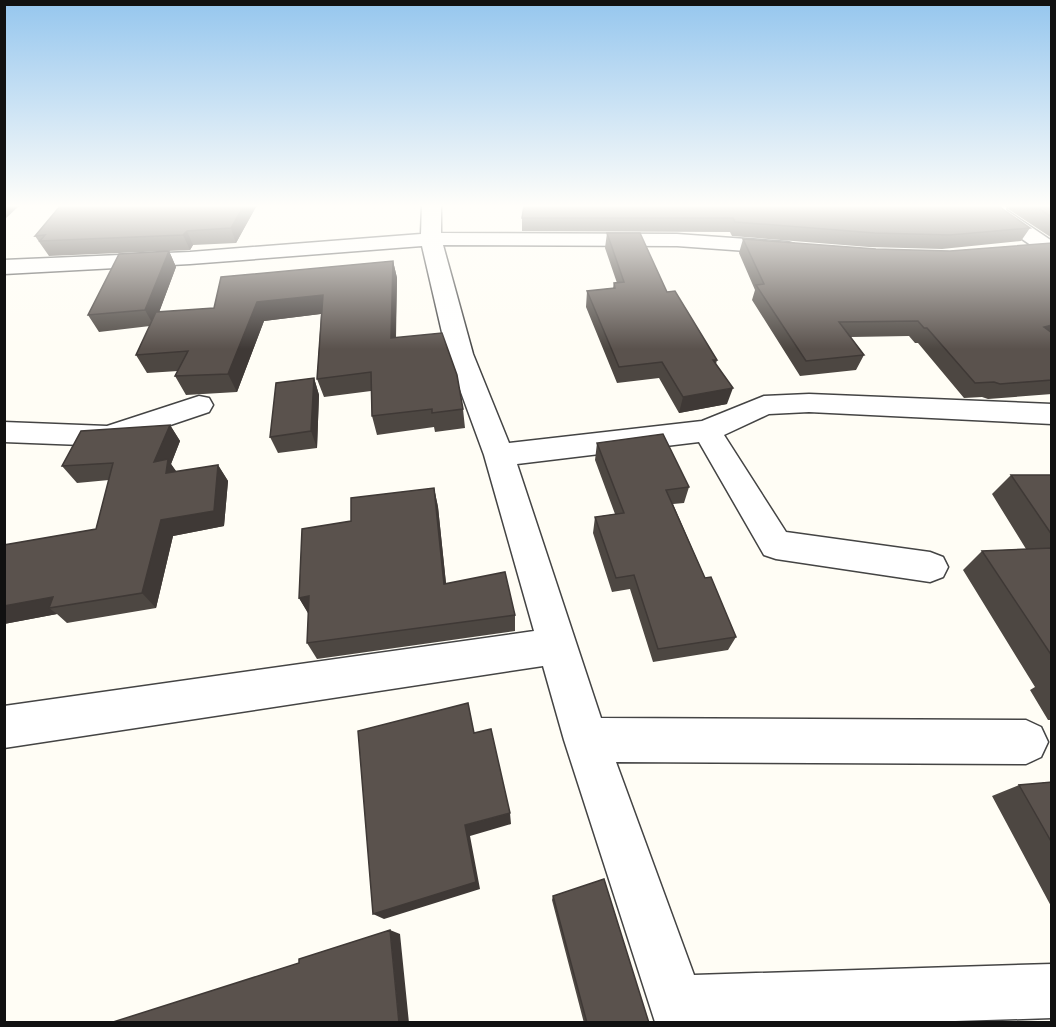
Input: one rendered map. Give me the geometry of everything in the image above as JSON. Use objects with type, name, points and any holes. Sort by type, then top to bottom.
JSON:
[{"type":"street","points":[[4,267],[190,258],[224,253]]},
{"type":"street","points":[[438,253],[460,354],[499,455],[586,740],[679,1013],[1052,991]]},
{"type":"street","points":[[499,455],[707,431],[764,405],[809,403],[1052,414]]},
{"type":"street","points":[[4,432],[108,436],[199,405]]},
{"type":"street","points":[[707,431],[776,545],[930,567]]},
{"type":"street","points":[[4,727],[557,646]]},
{"type":"street","points":[[586,740],[1026,742]]},
{"type":"building","points":[[168,253],[145,310],[88,315],[119,254]]},
{"type":"building","points":[[614,253],[649,253],[667,292],[675,291],[717,360],[713,360],[733,388],[683,397],[662,362],[619,367],[587,291],[615,288],[614,283],[624,282]]},
{"type":"building","points":[[749,253],[1052,253],[1052,325],[1044,327],[1052,333],[1052,380],[1000,384],[975,383],[927,328],[924,328],[918,321],[839,322],[864,355],[806,361],[756,285],[764,284]]},
{"type":"building","points":[[393,261],[391,338],[442,333],[457,375],[463,409],[432,413],[432,409],[372,416],[371,372],[317,379],[323,295],[257,302],[228,374],[175,376],[188,351],[136,355],[156,312],[214,308],[221,277]]},
{"type":"building","points":[[314,378],[311,431],[270,437],[276,383]]},
{"type":"building","points":[[170,425],[154,462],[168,459],[166,473],[218,465],[214,511],[161,520],[142,593],[49,608],[53,597],[4,606],[4,545],[96,529],[113,463],[62,466],[81,431]]},
{"type":"building","points":[[663,434],[689,487],[666,490],[705,578],[711,577],[736,637],[658,649],[634,575],[616,578],[595,517],[624,513],[597,443]]},
{"type":"building","points":[[1011,475],[1052,475],[1052,535]]},
{"type":"building","points":[[434,488],[444,584],[505,572],[515,615],[307,643],[309,596],[299,598],[302,529],[351,521],[351,498]]},
{"type":"building","points":[[1052,548],[1052,656],[982,551]]},
{"type":"building","points":[[468,703],[474,733],[491,729],[510,813],[465,825],[476,882],[373,914],[358,731]]},
{"type":"building","points":[[1052,782],[1052,843],[1019,785]]},
{"type":"building","points":[[604,879],[649,1023],[587,1023],[553,896]]},
{"type":"building","points":[[390,930],[399,1023],[110,1023],[299,963],[299,959]]}]
